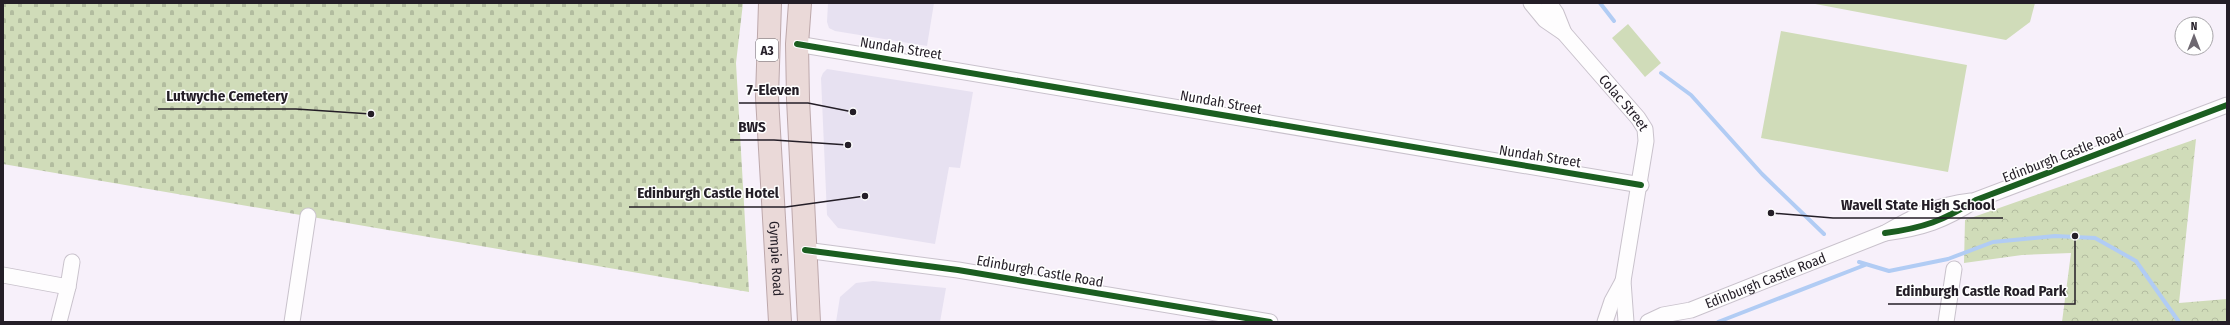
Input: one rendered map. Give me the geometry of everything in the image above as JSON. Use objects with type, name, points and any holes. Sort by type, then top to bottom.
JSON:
[{"type":"highway","name":"Gympie Road","points":[[770,3],[767,97],[780,322]]},
{"type":"highway","name":"A3","points":[[800,3],[797,44],[798,99],[809,322]]},
{"type":"street","name":"Colac Street","points":[[1531,3],[1545,20],[1564,33]]},
{"type":"street","name":"Colac Street","points":[[1549,3],[1564,33],[1642,124],[1646,141],[1641,185],[1623,281],[1626,322]]},
{"type":"street","name":"Nundah Street","points":[[797,44],[1641,185]]},
{"type":"street","name":"Edinburgh Castle Road","points":[[1648,322],[1663,316],[1691,310],[1885,233],[1912,217],[1946,204],[1976,200],[2227,105]]},
{"type":"street","points":[[297,321],[308,216]]},
{"type":"street","name":"Edinburgh Castle Road","points":[[805,250],[958,270],[1270,322]]},
{"type":"street","points":[[59,322],[68,287],[72,262]]},
{"type":"street","points":[[1946,322],[1954,269]]},
{"type":"street","points":[[3,275],[68,287]]},
{"type":"street","name":"Colac Street","points":[[1605,322],[1612,301],[1623,281]]},
{"type":"street","name":"Edinburgh Castle Road","points":[[1676,322],[1691,310]]},
{"type":"shaded area","points":[[828,3],[934,3],[927,46],[835,31],[829,28],[827,22]]},
{"type":"shaded area","points":[[827,69],[973,92],[960,168],[949,167],[935,244],[838,228],[827,215],[821,78]]},
{"type":"shaded area","points":[[873,281],[946,288],[940,322],[836,322],[840,297],[856,283]]},
{"type":"green space","points":[[3,3],[743,3],[736,63],[749,292],[3,164]]},
{"type":"green space","points":[[1810,3],[2035,3],[2030,22],[2006,40]]},
{"type":"green space","points":[[1628,24],[1661,63],[1645,77],[1612,38]]},
{"type":"green space","points":[[1781,31],[1967,65],[1948,172],[1761,138]]},
{"type":"green space","points":[[2196,139],[2179,303],[2227,299],[2227,322],[2062,322],[2071,253],[2022,255],[1964,263],[1965,220]]},
{"type":"waterway","points":[[1600,3],[1614,21]]},
{"type":"waterway","points":[[1661,73],[1691,95],[1762,174],[1824,234]]},
{"type":"waterway","points":[[1859,262],[1889,271],[1948,259],[1993,242],[2055,236],[2095,238],[2136,261],[2179,322]]},
{"type":"waterway","points":[[1718,322],[1865,265]]},
{"type":"cycle path","points":[[797,44],[1641,185]]},
{"type":"cycle path","points":[[1885,233],[1922,226],[1943,218],[1976,200],[2227,105]]},
{"type":"cycle path","points":[[805,250],[958,270],[1270,322]]},
{"type":"place","name":"7-Eleven","points":[[853,112]]},
{"type":"place","name":"Lutwyche Cemetery","points":[[371,114]]},
{"type":"place","name":"BWS","points":[[848,145]]},
{"type":"place","name":"Edinburgh Castle Hotel","points":[[865,196]]},
{"type":"place","name":"Wavell State High School","points":[[1771,213]]},
{"type":"place","name":"Edinburgh Castle Road Park","points":[[2075,236]]}]
